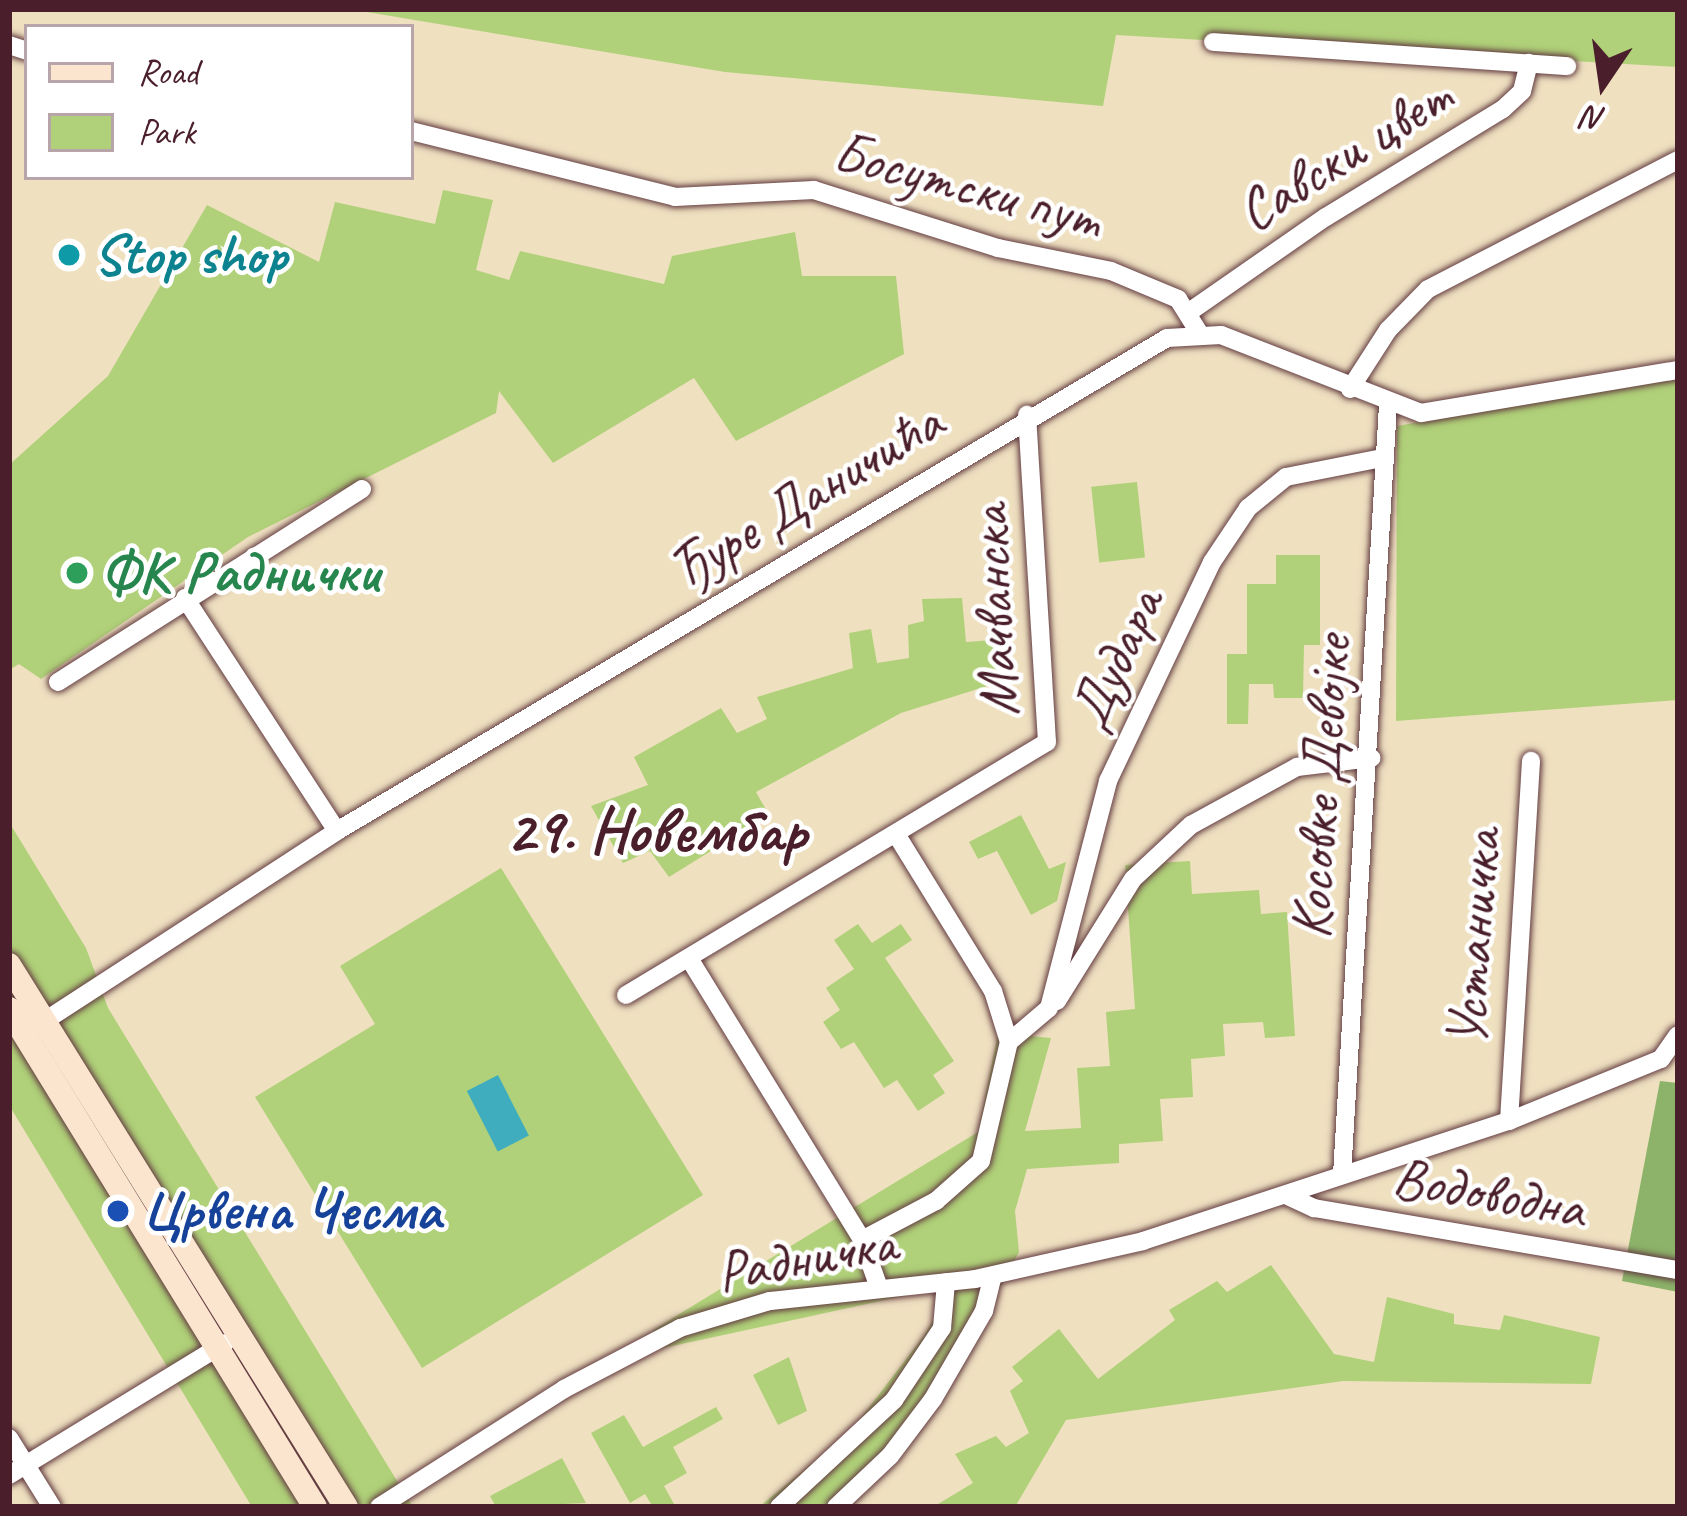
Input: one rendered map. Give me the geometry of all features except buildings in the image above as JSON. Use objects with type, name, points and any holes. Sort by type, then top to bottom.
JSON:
[{"type":"main road","points":[[9,965],[231,1339],[315,1507]]},
{"type":"main road","points":[[9,1009],[346,1507]]},
{"type":"street","points":[[1213,42],[1568,66]]},
{"type":"street","name":"Савски цвет","points":[[1192,310],[1320,220],[1504,109],[1522,92],[1529,63]]},
{"type":"street","name":"Босутски пут","points":[[414,132],[675,196],[814,190],[998,248],[1111,271],[1192,310]]},
{"type":"street","points":[[1350,389],[1388,331],[1428,290],[1678,160]]},
{"type":"street","points":[[1192,310],[1198,332],[1388,405],[1421,413],[1678,370]]},
{"type":"street","name":"Ђуре Даничића","points":[[43,1022],[337,831],[1027,415],[1167,338],[1198,332]]},
{"type":"street","name":"Косовке Девојке","points":[[1342,1175],[1371,758],[1388,405]]},
{"type":"street","name":"Мачванска","points":[[626,995],[1035,754],[1049,736],[1027,415]]},
{"type":"street","name":"Дудара","points":[[1051,1002],[1108,781],[1212,562],[1248,508],[1286,477],[1382,458]]},
{"type":"street","points":[[58,682],[362,489]]},
{"type":"street","points":[[185,598],[337,831]]},
{"type":"street","points":[[1009,1042],[1051,1002],[1061,999],[1133,879],[1191,825],[1297,767],[1371,758]]},
{"type":"street","name":"Устаничка","points":[[1509,1120],[1531,761]]},
{"type":"street","points":[[862,1240],[936,1201],[981,1161],[1009,1042],[993,991],[896,834]]},
{"type":"street","points":[[690,960],[862,1240],[878,1286]]},
{"type":"street","points":[[1288,1196],[1509,1120],[1661,1059],[1678,1035]]},
{"type":"street","name":"Водоводна","points":[[1288,1196],[1313,1208],[1678,1270]]},
{"type":"street","name":"Радничка","points":[[379,1507],[564,1389],[680,1328],[770,1301],[993,1276],[1288,1196]]},
{"type":"street","points":[[836,1507],[890,1456],[933,1400],[984,1311],[993,1276]]},
{"type":"street","points":[[778,1507],[893,1400],[942,1328],[946,1282]]},
{"type":"street","points":[[18,1470],[231,1339]]},
{"type":"street","points":[[9,1438],[18,1470],[52,1507]]},
{"type":"green space","points":[[349,9],[1678,9],[1678,67],[1116,35],[1103,106],[725,72]]},
{"type":"green space","points":[[443,190],[493,200],[476,270],[509,280],[520,251],[664,284],[672,256],[795,232],[802,276],[896,276],[904,354],[736,441],[694,378],[553,463],[499,391],[496,413],[248,537],[41,679],[19,664],[9,670],[9,465],[108,376],[207,205],[319,262],[335,202],[435,224]]},
{"type":"green space","points":[[1678,376],[1678,700],[1396,721],[1397,426]]},
{"type":"green space","points":[[1137,482],[1145,558],[1099,562],[1091,487]]},
{"type":"green space","points":[[1276,555],[1320,555],[1320,645],[1304,645],[1303,698],[1274,698],[1273,684],[1249,684],[1248,724],[1227,724],[1227,654],[1247,654],[1247,584],[1276,584]]},
{"type":"green space","points":[[962,598],[966,642],[993,640],[997,683],[901,713],[756,792],[769,815],[669,877],[650,851],[623,863],[591,806],[648,785],[634,757],[721,708],[737,733],[767,719],[757,697],[853,668],[849,633],[871,629],[877,663],[909,658],[908,625],[924,621],[922,599]]},
{"type":"green space","points":[[1021,815],[1049,869],[1066,862],[1057,901],[1031,915],[997,851],[978,859],[969,842]]},
{"type":"green space","points":[[9,822],[86,948],[108,1008],[413,1507],[252,1507],[9,1105]]},
{"type":"green space","points":[[1190,861],[1192,894],[1259,890],[1261,914],[1287,912],[1295,1036],[1265,1038],[1263,1022],[1223,1024],[1225,1056],[1191,1059],[1193,1097],[1160,1099],[1163,1141],[1119,1144],[1119,1163],[1027,1169],[1015,1211],[1019,1252],[960,1362],[841,1507],[759,1507],[850,1432],[923,1337],[937,1313],[936,1289],[654,1350],[653,1330],[978,1132],[998,1033],[1051,1038],[1025,1131],[1081,1128],[1077,1068],[1110,1066],[1106,1012],[1135,1009],[1125,865]]},
{"type":"green space","points":[[501,868],[703,1195],[422,1368],[255,1097],[375,1024],[340,966]]},
{"type":"green space","points":[[858,924],[872,943],[901,924],[912,940],[885,958],[954,1061],[933,1075],[945,1093],[918,1111],[897,1080],[884,1088],[854,1042],[841,1049],[823,1022],[840,1010],[826,988],[854,969],[834,940]]},
{"type":"green space","points":[[1660,1081],[1678,1083],[1678,1292],[1622,1281]]},
{"type":"green space","points":[[1271,1265],[1334,1354],[1374,1362],[1387,1297],[1454,1314],[1454,1324],[1500,1330],[1504,1315],[1600,1337],[1591,1384],[1343,1381],[1066,1420],[1015,1507],[933,1507],[973,1483],[955,1454],[996,1436],[1006,1447],[1029,1433],[1010,1391],[1023,1381],[1012,1367],[1059,1329],[1098,1379],[1175,1320],[1169,1310],[1217,1281],[1227,1292]]},
{"type":"green space","points":[[789,1357],[807,1411],[778,1425],[753,1375]]},
{"type":"green space","points":[[716,1407],[723,1419],[673,1447],[687,1473],[664,1486],[674,1504],[653,1507],[645,1494],[630,1503],[591,1433],[624,1415],[643,1447]]},
{"type":"green space","points":[[562,1458],[586,1503],[496,1507],[490,1496]]},
{"type":"water","points":[[498,1075],[529,1136],[498,1151],[467,1091]]},
{"type":"place","name":"Stop shop","points":[[69,255]]},
{"type":"place","name":"ФК Раднички","points":[[77,573]]},
{"type":"place","name":"Црвена Чесма","points":[[118,1211]]},
{"type":"district","name":"29. Новембар","points":[[656,831]]}]
